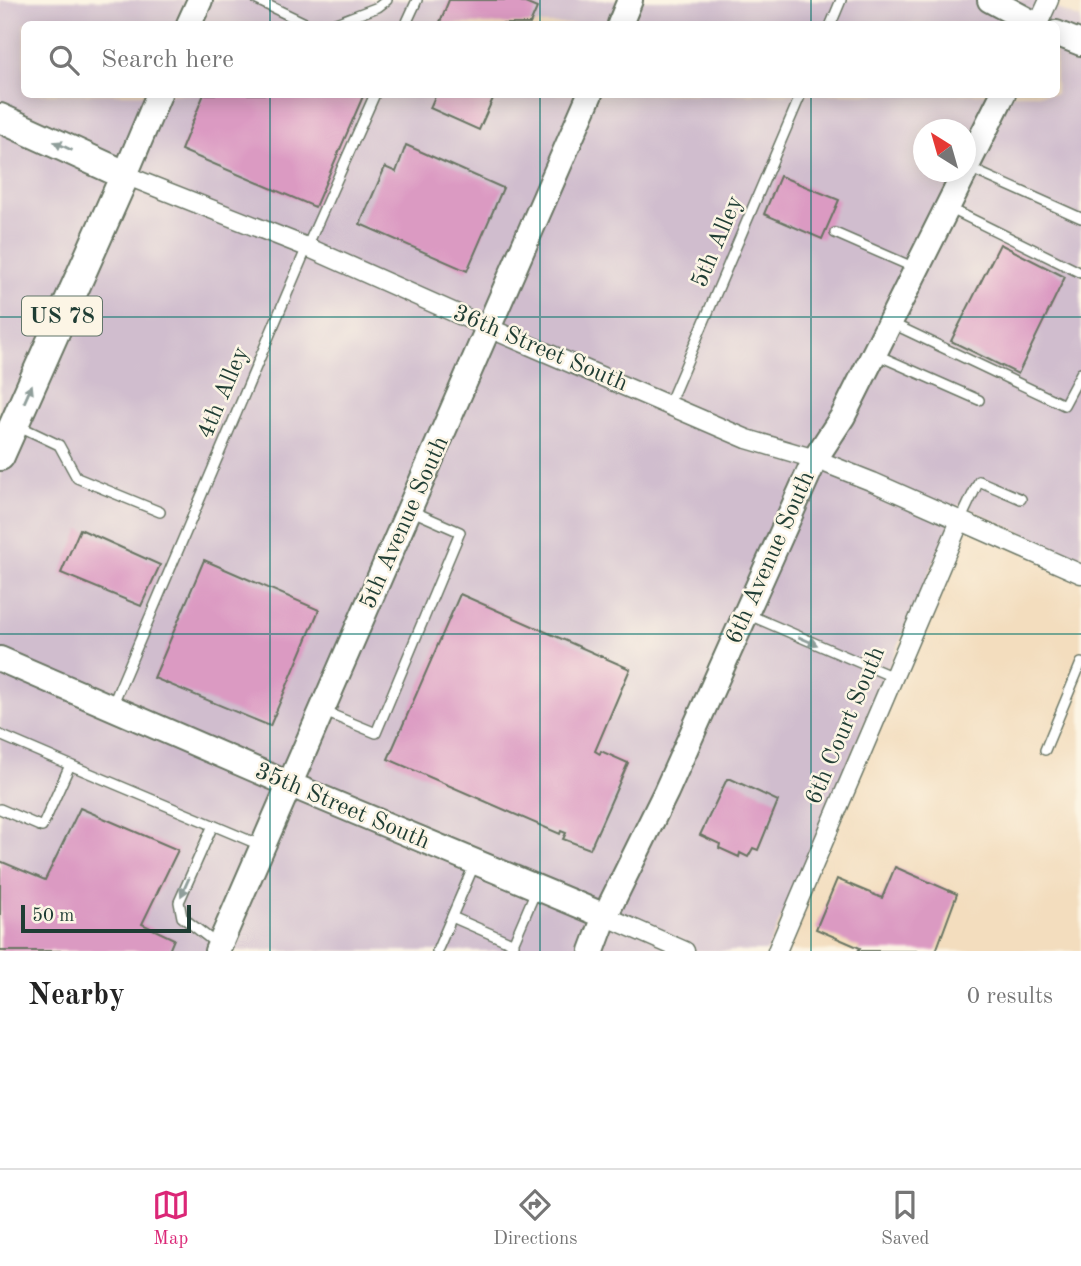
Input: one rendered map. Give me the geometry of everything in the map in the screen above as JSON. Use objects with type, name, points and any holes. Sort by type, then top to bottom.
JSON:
[{"type":"main road","name":"36th Street South","points":[[0,118],[125,175]]},
{"type":"main road","name":"US 78","points":[[0,456],[125,175]]},
{"type":"street","points":[[190,21],[200,0]]},
{"type":"street","points":[[621,21],[630,0]]},
{"type":"street","points":[[990,0],[1030,21]]},
{"type":"street","points":[[1038,21],[1049,0]]},
{"type":"street","points":[[1060,35],[1081,43]]},
{"type":"street","points":[[125,175],[157,98]]},
{"type":"street","name":"5th Avenue South","points":[[218,949],[588,98]]},
{"type":"street","name":"6th Avenue South","points":[[976,149],[1001,98]]},
{"type":"street","name":"36th Street South","points":[[125,175],[307,247],[747,439],[815,459],[1081,574]]},
{"type":"street","name":"6th Avenue South","points":[[592,951],[605,916],[666,792],[815,459],[843,416],[960,182]]},
{"type":"street","name":"6th Court South","points":[[777,951],[960,521]]},
{"type":"street","name":"35th Street South","points":[[0,659],[685,951]]},
{"type":"lane","points":[[257,0],[301,21]]},
{"type":"lane","points":[[341,21],[378,7],[387,0]]},
{"type":"lane","points":[[407,21],[417,0]]},
{"type":"lane","points":[[832,21],[841,0]]},
{"type":"lane","name":"4th Alley","points":[[111,707],[373,98]]},
{"type":"lane","name":"5th Alley","points":[[669,404],[799,98]]},
{"type":"lane","points":[[976,174],[1081,218]]},
{"type":"lane","points":[[947,207],[1081,273]]},
{"type":"lane","points":[[835,233],[916,269]]},
{"type":"lane","points":[[890,322],[1064,405],[1081,373]]},
{"type":"lane","points":[[874,354],[979,400]]},
{"type":"lane","points":[[15,424],[59,445],[77,478],[160,512]]},
{"type":"lane","points":[[960,521],[979,481],[1020,499]]},
{"type":"lane","points":[[323,711],[376,733],[460,532],[410,510]]},
{"type":"lane","points":[[746,614],[893,677]]},
{"type":"lane","points":[[1045,750],[1081,663]]},
{"type":"lane","points":[[0,735],[264,846]]},
{"type":"lane","points":[[0,809],[42,827],[70,765]]},
{"type":"lane","points":[[213,825],[179,902],[182,917],[218,949]]},
{"type":"lane","points":[[437,951],[475,863]]},
{"type":"lane","points":[[452,918],[512,947],[537,888]]},
{"type":"shaded area","points":[[0,0],[1036,0],[1081,19],[1081,560],[959,504],[767,951],[0,951]]},
{"type":"building","points":[[449,0],[518,0],[537,8],[531,21],[440,21]]},
{"type":"building","points":[[202,98],[362,98],[315,207],[181,150]]},
{"type":"building","points":[[434,98],[493,98],[479,130],[430,108]]},
{"type":"building","points":[[406,145],[503,188],[467,271],[360,224],[385,167],[396,172]]},
{"type":"building","points":[[780,176],[839,200],[822,239],[764,214]]},
{"type":"building","points":[[1000,244],[1065,277],[1018,374],[951,341]]},
{"type":"building","points":[[80,529],[160,565],[141,606],[61,573]]},
{"type":"building","points":[[204,560],[319,610],[270,726],[154,678]]},
{"type":"building","points":[[460,594],[630,669],[595,751],[628,763],[590,849],[563,839],[566,833],[561,831],[560,834],[388,759]]},
{"type":"building","points":[[727,779],[778,801],[758,850],[753,848],[748,857],[740,853],[739,857],[719,848],[720,844],[700,835]]},
{"type":"building","points":[[80,808],[178,850],[142,924],[174,939],[169,951],[0,951],[0,861],[45,880]]},
{"type":"building","points":[[895,867],[957,894],[936,951],[858,951],[860,948],[816,929],[837,879],[882,898]]}]
